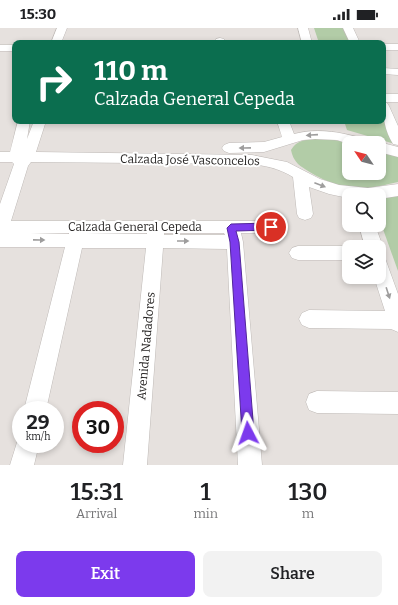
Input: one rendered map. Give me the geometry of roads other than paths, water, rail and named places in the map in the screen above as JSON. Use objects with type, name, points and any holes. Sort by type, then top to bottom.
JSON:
[{"type":"street","points":[[57,40],[62,28]]},
{"type":"street","points":[[303,28],[306,40]]},
{"type":"street","points":[[348,28],[354,40]]},
{"type":"street","points":[[386,47],[398,47]]},
{"type":"street","points":[[1,49],[12,48]]},
{"type":"street","points":[[386,72],[398,72]]},
{"type":"street","points":[[386,98],[398,98]]},
{"type":"street","points":[[386,113],[398,140]]},
{"type":"street","points":[[22,154],[24,124]]},
{"type":"street","points":[[0,227],[22,154],[38,124]]},
{"type":"street","points":[[283,124],[286,140],[279,154],[286,167]]},
{"type":"street","points":[[333,124],[337,136]]},
{"type":"street","name":"Calzada José Vasconcelos","points":[[0,157],[22,154],[264,147],[286,140],[315,135],[342,137]]},
{"type":"street","name":"Calzada José Vasconcelos","points":[[0,147],[22,154],[247,159],[263,161],[286,167],[300,177],[342,191]]},
{"type":"street","points":[[386,149],[398,152]]},
{"type":"street","points":[[300,177],[305,214]]},
{"type":"street","name":"Calzada José Vasconcelos","points":[[386,192],[398,190]]},
{"type":"street","name":"Calzada General Cepeda","points":[[0,227],[77,234]]},
{"type":"street","name":"Calzada General Cepeda","points":[[0,240],[77,234],[233,235],[271,227]]},
{"type":"street","points":[[37,401],[77,234]]},
{"type":"street","name":"Avenida Nadadores","points":[[135,465],[155,234]]},
{"type":"street","points":[[233,235],[250,465]]},
{"type":"street","points":[[298,253],[342,253]]},
{"type":"street","points":[[309,319],[397,322],[385,284]]},
{"type":"street","points":[[317,402],[398,403]]},
{"type":"street","points":[[22,465],[25,453]]}]
